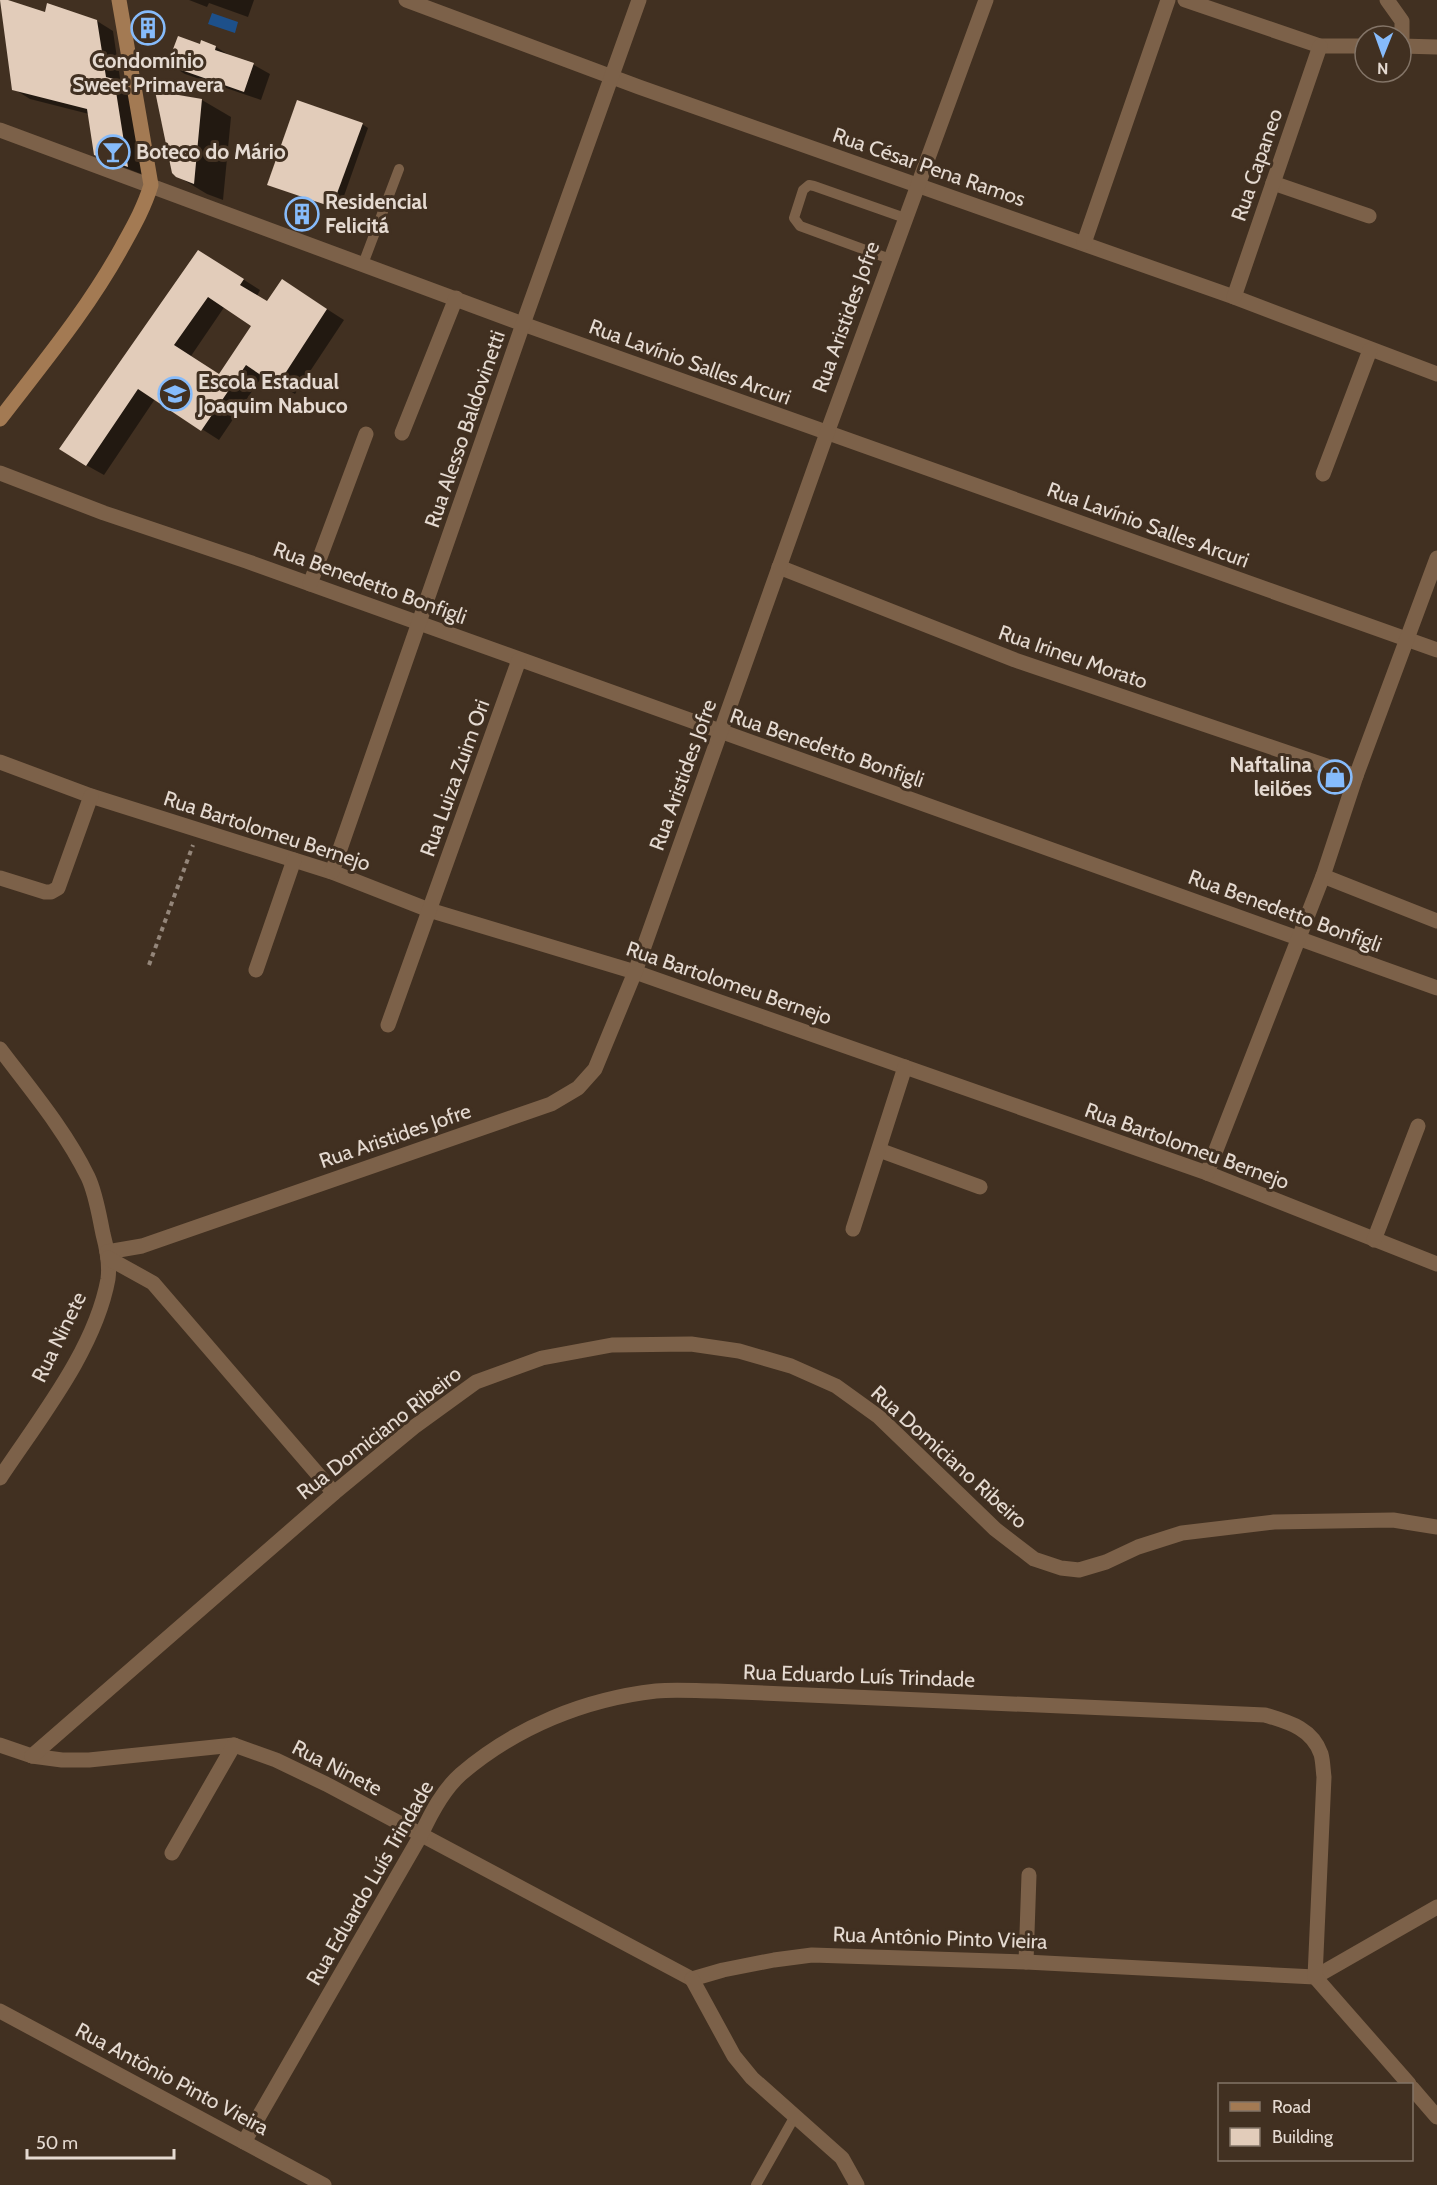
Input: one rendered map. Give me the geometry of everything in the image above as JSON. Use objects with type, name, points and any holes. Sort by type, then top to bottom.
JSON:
[{"type":"street","points":[[0,418],[106,276],[145,205],[151,185],[119,0]]},
{"type":"street","name":"Rua César Pena Ramos","points":[[406,0],[611,77],[1234,297],[1437,374]]},
{"type":"street","name":"Rua Alesso Baldovinetti","points":[[332,872],[523,324],[639,0]]},
{"type":"street","name":"Rua Aristides Jofre","points":[[108,1255],[142,1246],[551,1104],[578,1088],[595,1069],[635,972],[916,186],[986,0]]},
{"type":"street","points":[[1084,243],[1167,0]]},
{"type":"street","points":[[1185,0],[1320,46],[1353,46]]},
{"type":"street","points":[[1387,0],[1402,24]]},
{"type":"street","name":"Rua Capaneo","points":[[1234,297],[1320,46]]},
{"type":"street","points":[[1413,46],[1437,47]]},
{"type":"street","name":"Rua Lavínio Salles Arcuri","points":[[0,130],[523,324],[1437,650]]},
{"type":"street","points":[[1273,183],[1369,216]]},
{"type":"street","points":[[402,433],[456,298]]},
{"type":"street","points":[[1323,474],[1370,350]]},
{"type":"street","points":[[310,584],[366,434]]},
{"type":"street","name":"Rua Benedetto Bonfigli","points":[[0,473],[104,513],[310,584],[1437,988]]},
{"type":"street","points":[[1207,1173],[1300,938],[1356,776],[1437,558]]},
{"type":"street","name":"Rua Irineu Morato","points":[[779,567],[1015,660],[1356,776]]},
{"type":"street","name":"Rua Luiza Zuim Ori","points":[[387,1025],[519,660]]},
{"type":"street","name":"Rua Bartolomeu Bernejo","points":[[0,762],[91,796],[332,872],[429,910],[635,972],[1207,1173],[1437,1264]]},
{"type":"street","points":[[0,878],[45,892],[51,892],[57,888],[91,796]]},
{"type":"street","points":[[256,970],[294,860]]},
{"type":"street","points":[[1323,876],[1437,921]]},
{"type":"street","name":"Rua Ninete","points":[[0,1049],[57,1124],[88,1178],[108,1255],[108,1277],[101,1305],[87,1339],[67,1377],[0,1478]]},
{"type":"street","points":[[853,1229],[905,1067]]},
{"type":"street","points":[[1374,1240],[1418,1126]]},
{"type":"street","points":[[879,1150],[980,1187]]},
{"type":"street","points":[[108,1255],[153,1283],[334,1493]]},
{"type":"street","name":"Rua Domiciano Ribeiro","points":[[32,1756],[334,1493],[414,1427],[476,1382],[542,1358],[612,1345],[691,1344],[739,1351],[792,1366],[836,1386],[879,1418],[995,1529],[1034,1559],[1061,1568],[1079,1570],[1106,1562],[1138,1546],[1182,1533],[1274,1522],[1393,1520],[1437,1527]]},
{"type":"street","name":"Rua Eduardo Luís Trindade","points":[[244,2142],[421,1835],[432,1810],[460,1775],[508,1740],[556,1715],[600,1701],[657,1691],[716,1691],[1265,1714],[1296,1725],[1310,1734],[1321,1754],[1324,1777],[1315,1977]]},
{"type":"street","points":[[172,1853],[234,1744]]},
{"type":"street","name":"Rua Ninete","points":[[0,1745],[32,1756],[62,1760],[89,1760],[234,1744],[276,1760],[692,1979]]},
{"type":"street","points":[[1026,1962],[1029,1875]]},
{"type":"street","points":[[1407,2083],[1315,1977],[1437,1907]]},
{"type":"street","name":"Rua Antônio Pinto Vieira","points":[[692,1979],[723,1970],[812,1955],[1026,1962],[1315,1977]]},
{"type":"street","points":[[692,1979],[734,2056],[752,2078],[842,2158],[857,2185]]},
{"type":"street","name":"Rua Antônio Pinto Vieira","points":[[0,2011],[324,2185]]},
{"type":"street","points":[[1413,2089],[1437,2117]]},
{"type":"lane","points":[[363,264],[399,169]]},
{"type":"lane","points":[[890,259],[800,226],[795,218],[803,190],[809,185],[814,186],[905,218]]},
{"type":"lane","points":[[756,2185],[795,2116]]},
{"type":"path","points":[[149,965],[199,830]]},
{"type":"water","points":[[212,13],[238,22],[235,33],[208,24]]},
{"type":"building","points":[[0,0],[8,0],[45,12],[47,3],[97,20],[106,77],[114,79],[128,167],[94,155],[87,109],[12,90]]},
{"type":"building","points":[[178,36],[200,44],[201,40],[216,46],[215,50],[254,63],[244,92],[167,65]]},
{"type":"building","points":[[155,91],[202,99],[194,184],[172,173]]},
{"type":"building","points":[[297,100],[363,123],[332,207],[267,185]]},
{"type":"building","points":[[198,250],[244,279],[240,285],[267,301],[282,279],[327,309],[277,386],[246,365],[201,431],[138,389],[86,466],[59,449]],"holes":[[[208,297],[251,326],[219,374],[174,345]]]},
{"type":"place","name":"Condomínio Sweet Primavera","points":[[148,28]]},
{"type":"place","name":"Boteco do Mário","points":[[113,152]]},
{"type":"place","name":"Residencial Felicitá","points":[[302,214]]},
{"type":"place","name":"Escola Estadual Joaquim Nabuco","points":[[175,394]]},
{"type":"place","name":"Naftalina leilões","points":[[1335,777]]}]
